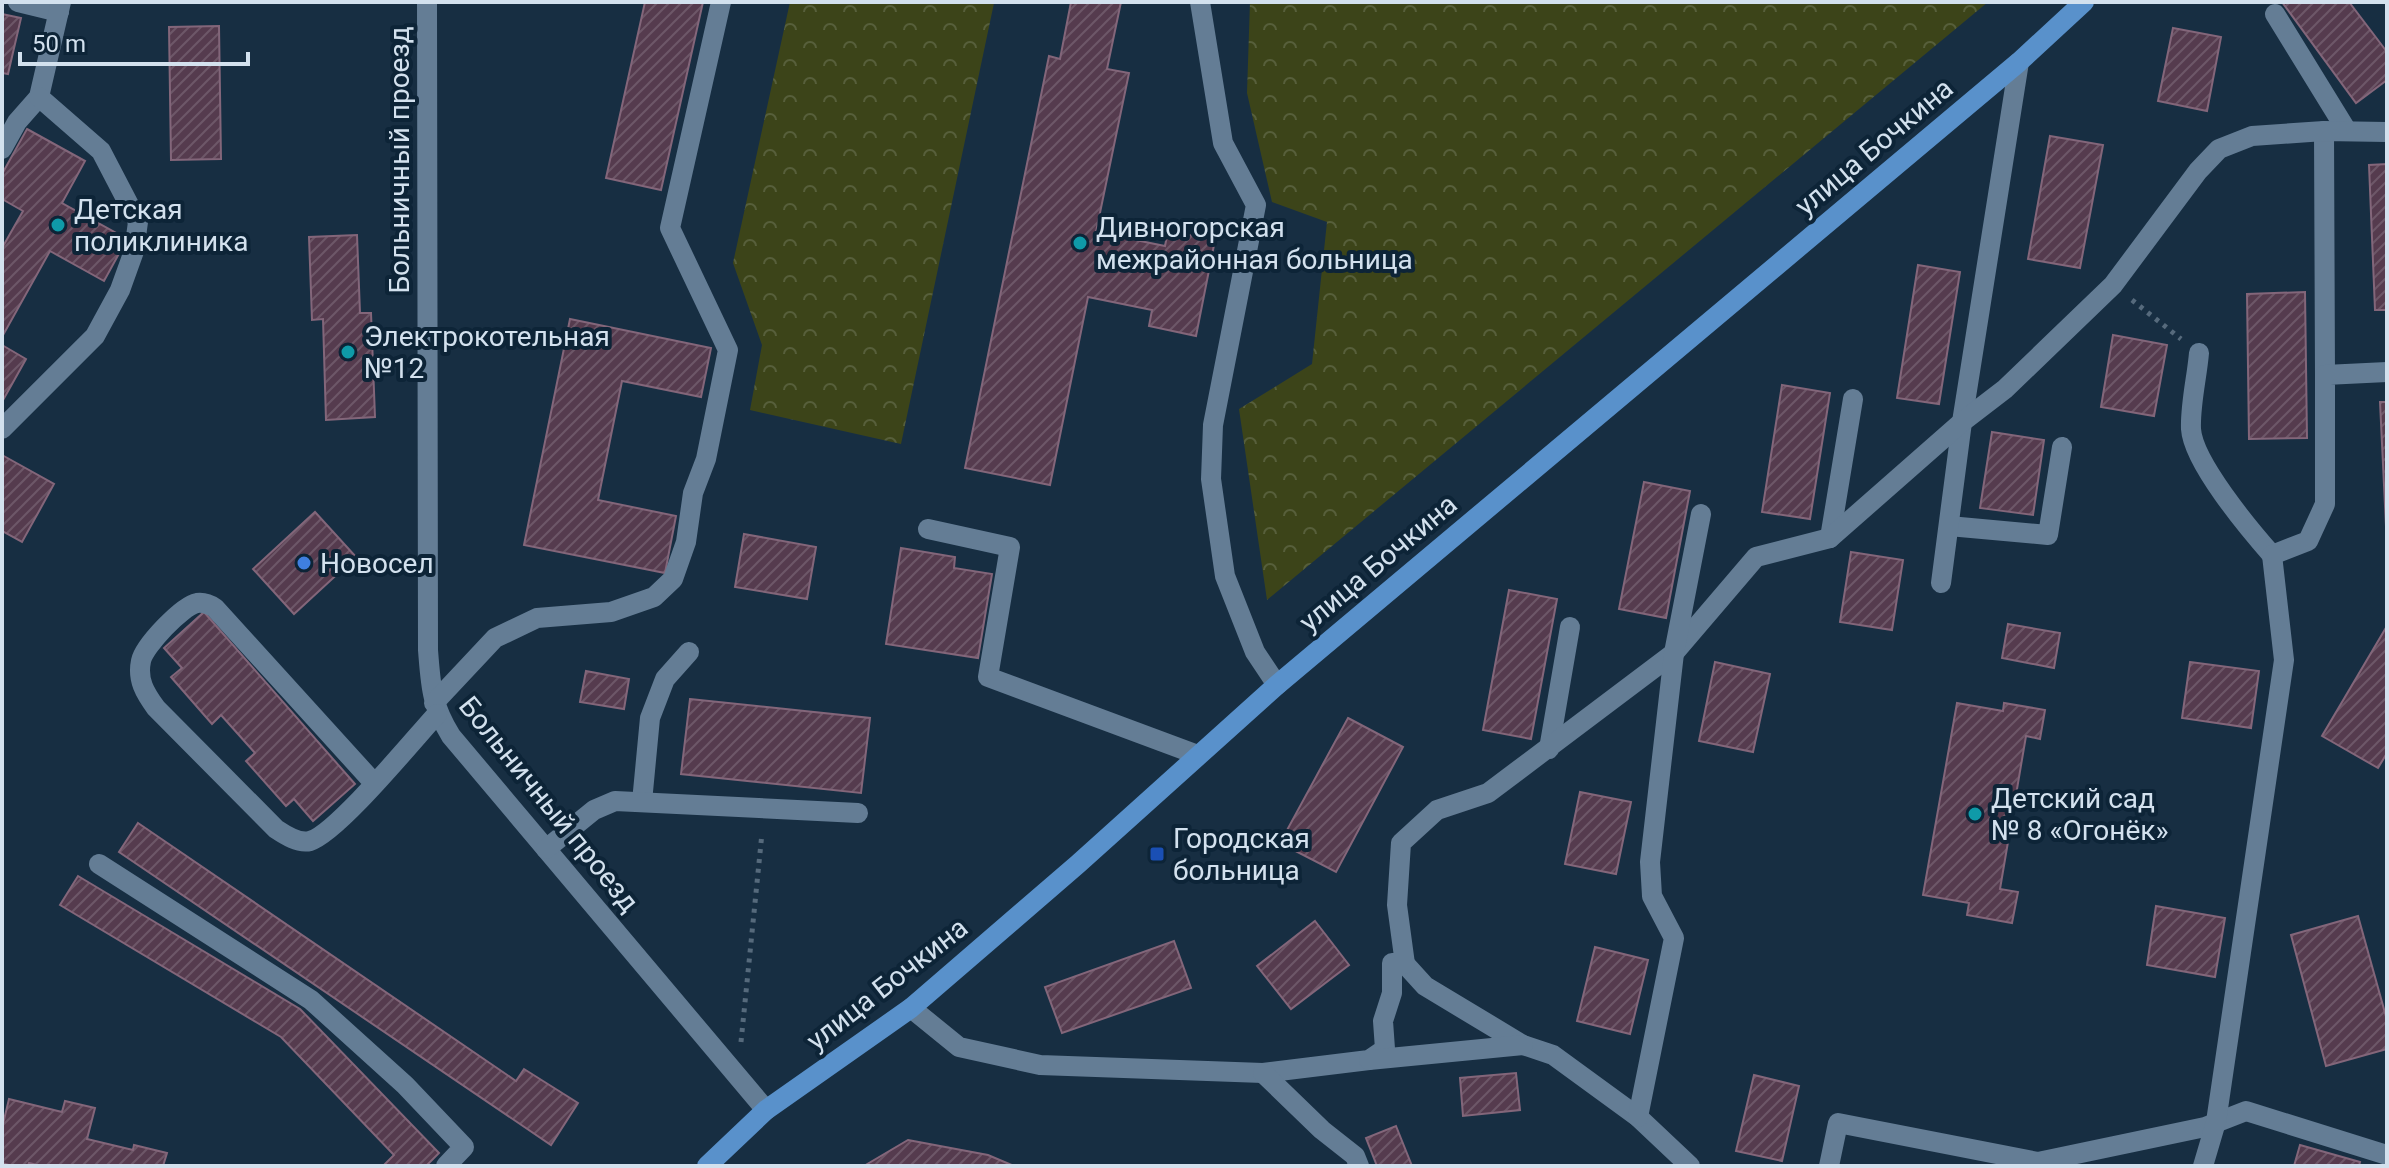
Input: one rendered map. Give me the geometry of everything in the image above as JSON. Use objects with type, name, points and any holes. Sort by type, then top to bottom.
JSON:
[{"type":"main road","name":"улица Бочкина","points":[[707,1166],[766,1110],[911,1008],[1078,864],[1277,685],[2019,62],[2084,2]]},
{"type":"street","points":[[2,149],[17,122],[39,97],[60,7],[18,2]]},
{"type":"street","name":"Больничный проезд","points":[[427,2],[428,650],[436,708],[451,736],[766,1110]]},
{"type":"street","points":[[374,783],[215,608],[199,602],[187,606],[147,647],[141,659],[140,678],[145,693],[156,708],[286,837],[307,842],[325,833],[374,783],[495,638],[537,618],[611,612],[654,597],[673,579],[686,542],[693,493],[706,459],[728,350],[670,228],[721,2]]},
{"type":"street","points":[[1200,2],[1223,143],[1256,205],[1213,425],[1211,479],[1225,576],[1255,652],[1277,685]]},
{"type":"street","points":[[2275,14],[2347,131]]},
{"type":"street","points":[[1941,583],[1962,422],[2019,62]]},
{"type":"street","points":[[2,429],[95,336],[120,290],[134,251],[138,222],[101,151],[39,97]]},
{"type":"street","points":[[2272,555],[2308,541],[2325,504],[2324,131]]},
{"type":"street","points":[[1690,1166],[1638,1117],[1553,1055],[1523,1045],[1425,986],[1405,964],[1397,905],[1401,843],[1437,810],[1488,793],[1674,653],[1756,557],[1830,538],[1962,422],[2005,389],[2113,285],[2198,171],[2219,149],[2252,136],[2324,131],[2387,132]]},
{"type":"street","points":[[2199,353],[2191,431],[2203,460],[2234,512],[2272,555],[2284,660],[2216,1122],[2203,1166]]},
{"type":"street","points":[[2325,375],[2387,372]]},
{"type":"street","points":[[1830,538],[1853,399]]},
{"type":"street","points":[[1949,526],[2048,535],[2062,447]]},
{"type":"street","points":[[1638,1117],[1674,938],[1652,896],[1650,862],[1674,653],[1701,514]]},
{"type":"street","points":[[928,529],[1010,547],[988,677],[1198,755]]},
{"type":"street","points":[[1549,749],[1570,627]]},
{"type":"street","points":[[642,802],[650,718],[665,679],[689,652]]},
{"type":"street","points":[[546,849],[594,810],[615,801],[858,813]]},
{"type":"street","points":[[99,864],[311,1000],[405,1085],[464,1147],[446,1166]]},
{"type":"street","points":[[1369,1060],[1385,1049],[1383,1021],[1392,993],[1392,963],[1405,964]]},
{"type":"street","points":[[911,1008],[959,1047],[1040,1065],[1263,1073],[1523,1045]]},
{"type":"street","points":[[1263,1073],[1322,1130],[1355,1156],[1359,1166]]},
{"type":"street","points":[[1829,1166],[1838,1123],[2038,1162],[2205,1127],[2246,1111],[2387,1155]]},
{"type":"path","points":[[2113,285],[2199,353]]},
{"type":"path","points":[[737,1077],[765,808]]},
{"type":"green space","points":[[790,2],[994,3],[901,444],[750,410],[762,345],[733,263]]},
{"type":"green space","points":[[1250,2],[1988,2],[1267,600],[1239,409],[1312,364],[1327,222],[1272,202],[1247,93]]},
{"type":"building","points":[[645,2],[703,2],[661,190],[606,178]]},
{"type":"building","name":"Дивногорская межрайонная больница","points":[[1071,2],[1121,2],[1107,69],[1129,73],[1096,232],[1165,246],[1168,231],[1215,240],[1196,336],[1149,326],[1152,310],[1088,297],[1050,485],[965,468],[1049,56],[1060,59]]},
{"type":"building","points":[[2282,2],[2349,2],[2387,52],[2387,80],[2356,103]]},
{"type":"building","points":[[2,14],[21,18],[8,74],[2,73]]},
{"type":"building","points":[[219,26],[221,159],[171,160],[169,27]]},
{"type":"building","points":[[2173,28],[2221,37],[2207,111],[2158,101]]},
{"type":"building","name":"Детская поликлиника","points":[[27,129],[85,161],[62,203],[127,239],[104,281],[50,251],[2,337],[2,248],[23,211],[2,199],[2,174]]},
{"type":"building","points":[[2050,136],[2103,145],[2080,268],[2028,259]]},
{"type":"building","points":[[2387,164],[2387,310],[2375,310],[2369,165]]},
{"type":"building","name":"Электрокотельная №12","points":[[357,235],[360,313],[371,313],[375,417],[326,420],[323,319],[312,320],[309,237]]},
{"type":"building","points":[[1918,265],[1960,272],[1939,404],[1897,398]]},
{"type":"building","points":[[2305,292],[2307,438],[2249,439],[2247,294]]},
{"type":"building","points":[[570,319],[711,348],[701,397],[622,381],[598,500],[676,516],[665,573],[524,545]]},
{"type":"building","points":[[2113,335],[2167,345],[2154,416],[2101,407]]},
{"type":"building","points":[[2,345],[26,359],[2,402]]},
{"type":"building","points":[[1782,385],[1830,393],[1810,519],[1762,512]]},
{"type":"building","points":[[2380,402],[2387,402],[2387,547]]},
{"type":"building","points":[[1992,432],[2044,440],[2033,515],[1980,508]]},
{"type":"building","points":[[2,455],[54,484],[22,542],[2,531]]},
{"type":"building","points":[[1644,482],[1690,491],[1666,618],[1619,609]]},
{"type":"building","name":"Новосел","points":[[315,512],[356,557],[294,614],[253,569]]},
{"type":"building","points":[[744,534],[816,547],[807,599],[735,587]]},
{"type":"building","points":[[901,548],[955,557],[954,568],[992,574],[978,658],[886,644]]},
{"type":"building","points":[[1851,552],[1903,560],[1892,630],[1840,622]]},
{"type":"building","points":[[1509,590],[1557,599],[1531,739],[1483,730]]},
{"type":"building","points":[[204,612],[355,784],[313,821],[294,799],[286,806],[246,761],[255,753],[221,715],[212,724],[171,677],[182,668],[164,648]]},
{"type":"building","points":[[2008,624],[2060,633],[2054,668],[2002,658]]},
{"type":"building","points":[[2387,626],[2387,753],[2378,768],[2322,736]]},
{"type":"building","points":[[1715,662],[1770,674],[1753,752],[1699,741]]},
{"type":"building","points":[[2190,662],[2259,671],[2251,728],[2182,718]]},
{"type":"building","points":[[586,671],[629,679],[624,709],[580,702]]},
{"type":"building","points":[[690,699],[870,718],[861,793],[681,774]]},
{"type":"building","name":"Детский сад № 8 «Огонёк»","points":[[1957,703],[2003,711],[2004,703],[2045,710],[2040,739],[2026,736],[2000,889],[2018,892],[2012,923],[1967,915],[1969,903],[1923,895]]},
{"type":"building","points":[[1348,718],[1403,747],[1336,872],[1280,843]]},
{"type":"building","points":[[1580,792],[1631,802],[1616,874],[1565,864]]},
{"type":"building","points":[[138,823],[516,1081],[524,1069],[578,1103],[551,1145],[119,852]]},
{"type":"building","points":[[78,876],[300,1009],[439,1153],[426,1166],[383,1166],[394,1155],[281,1037],[60,905]]},
{"type":"building","points":[[2156,906],[2225,918],[2215,977],[2147,965]]},
{"type":"building","points":[[2358,916],[2387,1020],[2387,1049],[2326,1066],[2291,935]]},
{"type":"building","points":[[1315,921],[1349,965],[1291,1009],[1257,966]]},
{"type":"building","points":[[1174,941],[1191,988],[1062,1033],[1045,987]]},
{"type":"building","points":[[1595,947],[1648,960],[1630,1034],[1577,1021]]},
{"type":"building","points":[[1516,1073],[1520,1110],[1463,1116],[1460,1078]]},
{"type":"building","points":[[1754,1075],[1799,1086],[1782,1161],[1736,1151]]},
{"type":"building","points":[[9,1099],[62,1112],[65,1101],[95,1108],[87,1139],[133,1150],[134,1145],[167,1153],[163,1166],[41,1166],[29,1163],[28,1166],[12,1166],[2,1163],[2,1128]]},
{"type":"building","points":[[1396,1126],[1412,1166],[1377,1166],[1366,1138]]},
{"type":"building","points":[[908,1140],[988,1155],[1014,1166],[864,1166]]},
{"type":"building","points":[[2300,1145],[2360,1162],[2359,1166],[2294,1166]]},
{"type":"place","name":"Детская поликлиника","points":[[58,225]]},
{"type":"place","name":"Дивногорская межрайонная больница","points":[[1080,243]]},
{"type":"place","name":"Электрокотельная №12","points":[[348,352]]},
{"type":"place","name":"Новосел","points":[[304,563]]},
{"type":"place","name":"Детский сад № 8 «Огонёк»","points":[[1975,814]]},
{"type":"place","name":"Городская больница","points":[[1157,854]]}]
